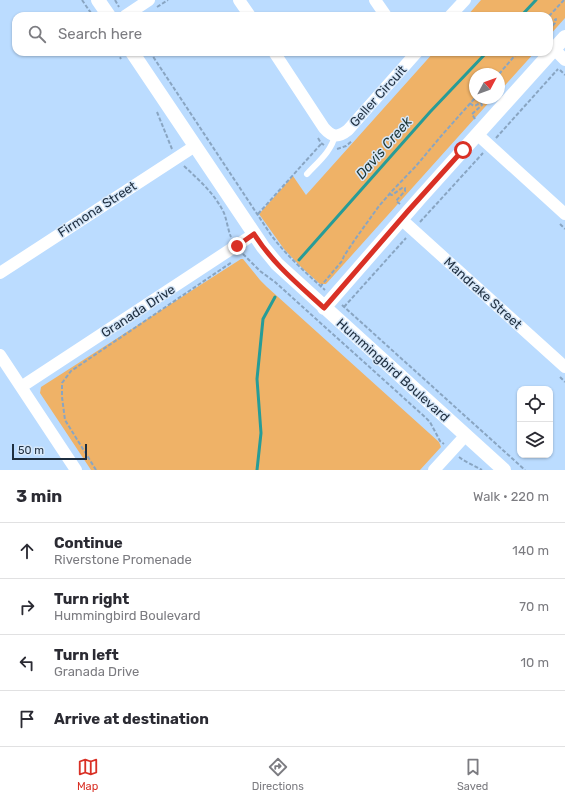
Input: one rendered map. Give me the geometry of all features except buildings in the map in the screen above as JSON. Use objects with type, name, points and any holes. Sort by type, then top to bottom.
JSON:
[{"type":"street","points":[[98,0],[106,12]]},
{"type":"street","points":[[131,12],[149,0]]},
{"type":"street","points":[[239,0],[247,12]]},
{"type":"street","points":[[375,0],[383,12]]},
{"type":"street","points":[[454,12],[465,0]]},
{"type":"street","points":[[560,43],[562,64]]},
{"type":"street","points":[[553,51],[560,43]]},
{"type":"street","name":"Hummingbird Boulevard","points":[[128,56],[195,146],[276,264],[504,470]]},
{"type":"street","points":[[277,56],[324,128],[332,134]]},
{"type":"street","name":"Geller Circuit","points":[[332,134],[342,134],[348,130],[411,56]]},
{"type":"street","points":[[324,308],[401,219],[548,56]]},
{"type":"street","points":[[478,134],[489,146],[565,214]]},
{"type":"street","name":"Firmona Street","points":[[0,273],[195,146]]},
{"type":"street","name":"Mandrake Street","points":[[401,219],[565,366]]},
{"type":"street","name":"Granada Drive","points":[[21,387],[254,234]]},
{"type":"street","points":[[0,355],[76,470]]},
{"type":"street","points":[[434,470],[466,436]]},
{"type":"lane","name":"Geller Circuit","points":[[307,174],[330,149],[334,142],[332,134]]},
{"type":"path","points":[[82,0],[90,12]]},
{"type":"path","points":[[553,12],[564,0]]},
{"type":"path","points":[[553,21],[556,19],[553,25]]},
{"type":"path","points":[[553,35],[560,43]]},
{"type":"path","points":[[153,56],[272,235],[285,252],[525,470]]},
{"type":"path","points":[[504,68],[515,56]]},
{"type":"path","points":[[344,307],[562,64]]},
{"type":"path","points":[[321,286],[342,261],[379,206],[470,104]]},
{"type":"path","points":[[156,111],[172,148]]},
{"type":"path","points":[[258,214],[332,134]]},
{"type":"path","points":[[184,166],[206,187],[225,217],[231,236]]},
{"type":"path","points":[[243,255],[425,417],[430,422],[440,441]]},
{"type":"path","points":[[96,470],[66,420],[62,397],[62,383],[65,377],[71,371],[234,262]]},
{"type":"path","points":[[462,460],[482,470]]},
{"type":"shaded area","points":[[481,0],[565,0],[565,18],[553,32],[553,12],[470,12]]},
{"type":"shaded area","points":[[430,56],[531,56],[505,85],[505,68],[469,68],[469,104],[488,104],[326,284],[320,284],[300,266],[284,249],[259,214],[293,176],[306,195]]},
{"type":"shaded area","points":[[243,259],[267,287],[439,442],[441,447],[420,470],[91,470],[40,393],[41,387]]},
{"type":"waterway","name":"Davis Creek","points":[[525,12],[536,0]]},
{"type":"waterway","name":"Davis Creek","points":[[299,260],[430,112],[483,56]]},
{"type":"waterway","name":"Davis Creek","points":[[257,470],[261,433],[257,379],[263,319],[275,297]]},
{"type":"route","points":[[237,246],[254,234],[276,264],[324,308],[463,150]]}]
